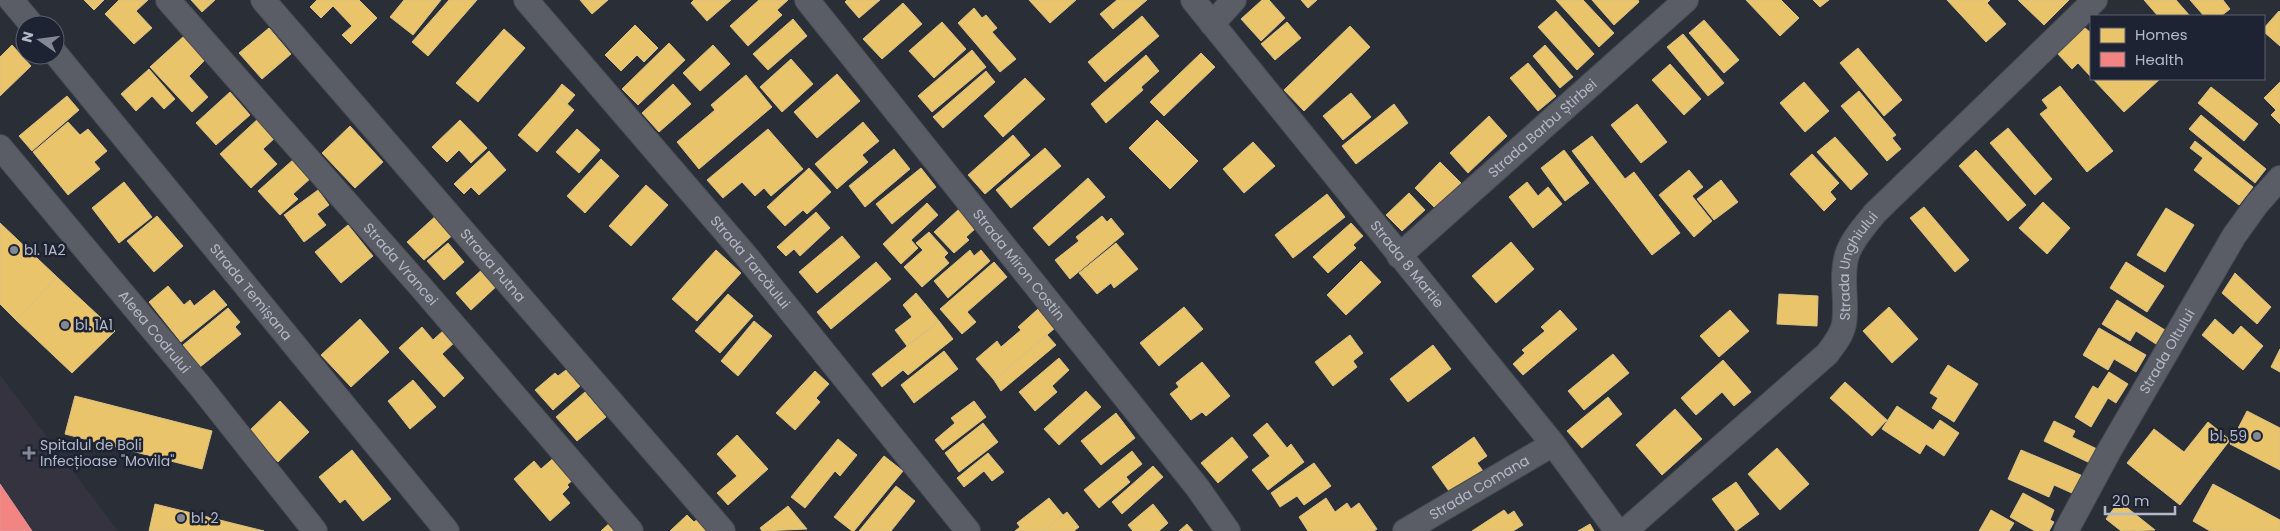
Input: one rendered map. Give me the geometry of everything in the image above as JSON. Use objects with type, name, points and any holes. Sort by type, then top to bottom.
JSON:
[{"type":"street","points":[[11,0],[24,15]]},
{"type":"street","name":"Strada Vrancei","points":[[168,0],[420,286],[631,531]]},
{"type":"street","name":"Strada Putna","points":[[263,0],[724,531]]},
{"type":"street","name":"Strada Tarcăului","points":[[526,0],[746,257],[968,531]]},
{"type":"street","name":"Strada Miron Costin","points":[[807,0],[1178,464],[1228,531]]},
{"type":"street","name":"Strada 8 Martie","points":[[1193,0],[1553,444],[1617,531]]},
{"type":"street","points":[[1212,24],[1234,0]]},
{"type":"street","name":"Strada Barbu Știrbei","points":[[1400,256],[1686,0]]},
{"type":"street","name":"Strada Unghiului","points":[[1626,531],[1827,354],[1837,341],[1844,325],[1844,277],[1847,254],[1858,234],[1875,213],[2095,0]]},
{"type":"street","name":"Strada Temișana","points":[[65,65],[447,531]]},
{"type":"street","name":"Aleea Codrului","points":[[0,147],[200,386],[311,526]]},
{"type":"street","name":"Strada Oltului","points":[[2066,531],[2229,244],[2257,204],[2280,178]]},
{"type":"street","name":"Strada Comana","points":[[1405,531],[1553,444]]},
{"type":"shaded area","name":"Spitalul de Boli Infecțioase \"Movila\"","points":[[0,375],[118,531],[0,531]]},
{"type":"building: Homes","points":[[84,0],[104,0],[94,10]]},
{"type":"building: Homes","points":[[119,0],[148,0],[136,11],[152,28],[134,44],[105,14]]},
{"type":"building: Homes","points":[[191,0],[215,0],[202,12]]},
{"type":"building: Homes","points":[[317,0],[359,0],[377,18],[351,44],[342,35],[352,26],[333,6],[321,18],[310,7]]},
{"type":"building: Homes","points":[[404,0],[441,0],[413,35],[390,17]]},
{"type":"building: Homes","points":[[449,0],[477,0],[428,56],[412,42]]},
{"type":"building: Homes","points":[[580,0],[608,0],[592,14]]},
{"type":"building: Homes","points":[[694,0],[731,0],[707,21],[691,3]]},
{"type":"building: Homes","points":[[759,0],[788,0],[777,10],[782,15],[748,46],[730,26]]},
{"type":"building: Homes","points":[[847,0],[880,0],[859,18],[845,2]]},
{"type":"building: Homes","points":[[1029,0],[1076,0],[1050,23]]},
{"type":"building: Homes","points":[[1117,0],[1147,0],[1113,29],[1100,14]]},
{"type":"building: Homes","points":[[1262,0],[1269,0],[1285,18],[1261,41],[1241,19]]},
{"type":"building: Homes","points":[[1301,0],[1317,0],[1308,8]]},
{"type":"building: Homes","points":[[1556,0],[1583,0],[1614,33],[1599,47]]},
{"type":"building: Homes","points":[[1592,0],[1638,0],[1639,2],[1614,25]]},
{"type":"building: Homes","points":[[1746,0],[1781,0],[1799,18],[1780,36]]},
{"type":"building: Homes","points":[[1813,0],[1829,0],[1820,7]]},
{"type":"building: Homes","points":[[1947,0],[1990,0],[1987,3],[2006,24],[1986,42]]},
{"type":"building: Homes","points":[[2018,0],[2069,0],[2044,25]]},
{"type":"building: Homes","points":[[2144,0],[2176,0],[2189,15],[2157,15]]},
{"type":"building: Homes","points":[[2190,0],[2223,0],[2230,9],[2222,15],[2203,15]]},
{"type":"building: Homes","points":[[903,3],[922,24],[882,59],[863,39]]},
{"type":"building: Homes","points":[[974,8],[982,18],[986,15],[997,28],[992,32],[1016,59],[1000,72],[958,23]]},
{"type":"building: Homes","points":[[1556,11],[1594,54],[1577,70],[1538,27]]},
{"type":"building: Homes","points":[[2279,11],[2280,46],[2265,33],[2265,27]]},
{"type":"building: Homes","points":[[1142,16],[1159,36],[1105,82],[1088,62]]},
{"type":"building: Homes","points":[[793,19],[807,36],[768,70],[753,54]]},
{"type":"building: Homes","points":[[1704,20],[1739,60],[1724,73],[1689,33]]},
{"type":"building: Homes","points":[[942,22],[966,49],[934,78],[909,51]]},
{"type":"building: Homes","points":[[1287,22],[1301,38],[1275,60],[1261,44]]},
{"type":"building: Homes","points":[[635,25],[658,48],[644,62],[637,55],[621,71],[605,55]]},
{"type":"building: Homes","points":[[1350,26],[1370,47],[1304,111],[1284,90]]},
{"type":"building: Homes","points":[[2084,27],[2090,32],[2090,76],[2078,63],[2072,69],[2057,53]]},
{"type":"building: Homes","points":[[269,28],[291,54],[262,79],[239,53]]},
{"type":"building: Homes","points":[[504,29],[525,48],[478,102],[456,83]]},
{"type":"building: Homes","points":[[1683,34],[1724,83],[1708,96],[1667,47]]},
{"type":"building: Homes","points":[[184,36],[206,59],[189,76],[208,97],[192,112],[150,67]]},
{"type":"building: Homes","points":[[669,43],[685,60],[638,105],[622,89]]},
{"type":"building: Homes","points":[[12,45],[15,48],[15,65],[31,66],[0,96],[0,57]]},
{"type":"building: Homes","points":[[713,45],[730,64],[700,91],[683,73]]},
{"type":"building: Homes","points":[[1545,45],[1573,77],[1560,88],[1533,56]]},
{"type":"building: Homes","points":[[1858,48],[1902,100],[1884,116],[1840,63]]},
{"type":"building: Homes","points":[[972,50],[986,67],[932,112],[918,96]]},
{"type":"building: Homes","points":[[1201,53],[1215,67],[1164,116],[1150,102]]},
{"type":"building: Homes","points":[[1146,55],[1159,71],[1141,87],[1143,90],[1106,123],[1091,104]]},
{"type":"building: Homes","points":[[791,59],[813,84],[782,112],[760,87]]},
{"type":"building: Homes","points":[[1528,63],[1556,96],[1538,111],[1510,78]]},
{"type":"building: Homes","points":[[1670,64],[1701,99],[1684,115],[1652,80]]},
{"type":"building: Homes","points":[[149,69],[175,99],[164,109],[152,96],[136,111],[121,94]]},
{"type":"building: Homes","points":[[986,71],[995,82],[943,128],[933,117]]},
{"type":"building: Homes","points":[[837,74],[860,101],[817,138],[794,112]]},
{"type":"building: Homes","points":[[746,75],[772,107],[699,169],[677,142],[715,110],[711,105]]},
{"type":"building: Homes","points":[[1025,78],[1045,99],[1003,137],[984,116]]},
{"type":"building: Homes","points":[[2094,80],[2159,80],[2124,112]]},
{"type":"building: Homes","points":[[1804,82],[1829,111],[1805,132],[1780,103]]},
{"type":"building: Homes","points":[[2280,82],[2280,124],[2271,115],[2276,110],[2264,98]]},
{"type":"building: Homes","points":[[562,84],[575,95],[567,104],[555,93]]},
{"type":"building: Homes","points":[[673,84],[691,104],[659,132],[642,113]]},
{"type":"building: Homes","points":[[2060,86],[2113,151],[2087,172],[2040,114],[2048,108],[2042,100]]},
{"type":"building: Homes","points":[[2211,87],[2258,124],[2244,141],[2198,103]]},
{"type":"building: Homes","points":[[1859,91],[1896,135],[1892,138],[1901,149],[1887,161],[1841,106]]},
{"type":"building: Homes","points":[[230,92],[250,115],[216,145],[196,123]]},
{"type":"building: Homes","points":[[555,93],[574,110],[537,152],[518,135]]},
{"type":"building: Homes","points":[[1351,93],[1371,117],[1343,140],[1323,116]]},
{"type":"building: Homes","points":[[67,96],[79,110],[32,151],[19,136]]},
{"type":"building: Homes","points":[[1394,104],[1408,123],[1356,164],[1342,146]]},
{"type":"building: Homes","points":[[1637,104],[1667,142],[1641,163],[1611,125]]},
{"type":"building: Homes","points":[[2201,115],[2266,169],[2255,183],[2189,129]]},
{"type":"building: Homes","points":[[1489,116],[1507,136],[1468,173],[1450,153]]},
{"type":"building: Homes","points":[[260,117],[277,136],[263,149],[277,164],[251,188],[220,154]]},
{"type":"building: Homes","points":[[460,120],[487,148],[471,163],[459,150],[447,162],[432,147]]},
{"type":"building: Homes","points":[[1157,120],[1198,161],[1170,189],[1129,148]]},
{"type":"building: Homes","points":[[68,122],[80,135],[88,129],[107,151],[94,162],[100,169],[68,195],[33,152]]},
{"type":"building: Homes","points":[[863,122],[879,141],[862,155],[868,162],[837,189],[815,164]]},
{"type":"building: Homes","points":[[350,126],[383,162],[355,188],[322,153]]},
{"type":"building: Homes","points":[[2008,128],[2052,179],[2035,195],[1990,143]]},
{"type":"building: Homes","points":[[577,129],[600,150],[579,173],[556,152]]},
{"type":"building: Homes","points":[[768,129],[803,169],[771,196],[764,188],[755,196],[742,182],[723,198],[707,180]]},
{"type":"building: Homes","points":[[1013,135],[1030,155],[985,194],[968,175]]},
{"type":"building: Homes","points":[[1592,136],[1625,179],[1634,172],[1680,233],[1652,255],[1572,151]]},
{"type":"building: Homes","points":[[1835,137],[1868,174],[1851,190],[1817,152]]},
{"type":"building: Homes","points":[[2195,141],[2253,187],[2239,205],[2194,170],[2203,158],[2190,148]]},
{"type":"building: Homes","points":[[1253,142],[1275,166],[1244,193],[1223,169]]},
{"type":"building: Homes","points":[[1045,148],[1061,166],[1011,208],[996,190]]},
{"type":"building: Homes","points":[[894,149],[910,169],[865,207],[849,186]]},
{"type":"building: Homes","points":[[1564,150],[1589,183],[1565,201],[1541,168]]},
{"type":"building: Homes","points":[[1976,150],[2026,205],[2008,221],[1959,166]]},
{"type":"building: Homes","points":[[489,151],[506,170],[479,195],[471,187],[464,194],[454,184]]},
{"type":"building: Homes","points":[[1812,154],[1839,183],[1830,192],[1836,199],[1824,211],[1790,174]]},
{"type":"building: Homes","points":[[294,159],[311,178],[293,194],[298,199],[280,215],[258,191]]},
{"type":"building: Homes","points":[[601,159],[619,176],[585,213],[567,196]]},
{"type":"building: Homes","points":[[1440,162],[1461,183],[1436,209],[1415,188]]},
{"type":"building: Homes","points":[[809,168],[831,192],[807,214],[803,210],[785,226],[767,207]]},
{"type":"building: Homes","points":[[921,168],[936,187],[892,224],[876,204]]},
{"type":"building: Homes","points":[[1689,170],[1703,187],[1692,196],[1712,221],[1694,237],[1659,195]]},
{"type":"building: Homes","points":[[1088,178],[1105,197],[1049,246],[1033,228]]},
{"type":"building: Homes","points":[[1721,180],[1738,202],[1714,220],[1697,199]]},
{"type":"building: Homes","points":[[124,182],[152,217],[119,243],[92,208]]},
{"type":"building: Homes","points":[[1527,182],[1538,196],[1548,187],[1562,204],[1533,228],[1509,197]]},
{"type":"building: Homes","points":[[646,185],[668,205],[631,246],[609,226]]},
{"type":"building: Homes","points":[[318,190],[329,205],[317,214],[326,225],[304,242],[284,215]]},
{"type":"building: Homes","points":[[1409,193],[1425,210],[1402,231],[1386,215]]},
{"type":"building: Homes","points":[[1327,194],[1345,217],[1293,258],[1275,235]]},
{"type":"building: Homes","points":[[2043,202],[2070,228],[2047,254],[2019,228]]},
{"type":"building: Homes","points":[[927,203],[938,215],[911,240],[918,248],[901,264],[883,244]]},
{"type":"building: Homes","points":[[1924,207],[1969,260],[1955,272],[1910,218]]},
{"type":"building: Homes","points":[[2166,208],[2194,225],[2165,272],[2137,255]]},
{"type":"building: Homes","points":[[959,209],[976,228],[966,237],[969,240],[954,253],[934,232]]},
{"type":"building: Homes","points":[[816,212],[830,228],[800,256],[794,249],[786,256],[777,247]]},
{"type":"building: Homes","points":[[438,214],[455,233],[424,260],[407,242]]},
{"type":"building: Homes","points":[[157,216],[183,246],[154,272],[127,241]]},
{"type":"building: Homes","points":[[1102,216],[1107,222],[1111,218],[1124,234],[1070,279],[1055,260],[1079,241],[1076,237]]},
{"type":"building: Homes","name":"bl. 1A2","points":[[0,223],[57,277],[16,320],[0,304]]},
{"type":"building: Homes","points":[[1351,223],[1363,236],[1353,245],[1356,248],[1328,273],[1313,257]]},
{"type":"building: Homes","points":[[348,225],[373,256],[341,283],[315,252]]},
{"type":"building: Homes","points":[[929,232],[948,253],[944,257],[949,263],[922,287],[904,267],[923,250],[916,243]]},
{"type":"building: Homes","points":[[842,236],[860,257],[817,293],[799,272]]},
{"type":"building: Homes","points":[[1511,242],[1534,269],[1496,303],[1472,276]]},
{"type":"building: Homes","points":[[448,243],[464,262],[444,280],[427,261]]},
{"type":"building: Homes","points":[[1116,243],[1138,269],[1114,288],[1111,283],[1097,294],[1079,273]]},
{"type":"building: Homes","points":[[716,250],[741,273],[697,321],[672,299]]},
{"type":"building: Homes","points":[[970,250],[974,256],[981,250],[990,261],[948,298],[934,281]]},
{"type":"building: Homes","points":[[1361,261],[1381,282],[1346,315],[1327,295]]},
{"type":"building: Homes","points":[[876,262],[891,279],[831,329],[817,312]]},
{"type":"building: Homes","points":[[994,262],[1007,277],[967,312],[976,322],[962,334],[940,309]]},
{"type":"building: Homes","points":[[2126,262],[2164,286],[2147,312],[2110,288]]},
{"type":"building: Homes","points":[[485,267],[500,283],[471,310],[456,293]]},
{"type":"building: Homes","points":[[2235,273],[2271,307],[2257,324],[2222,293]]},
{"type":"building: Homes","name":"bl. 1A1","points":[[57,277],[115,331],[72,373],[16,320]]},
{"type":"building: Homes","points":[[168,286],[184,305],[190,300],[194,306],[214,290],[227,305],[181,342],[149,302]]},
{"type":"building: Homes","points":[[916,293],[939,321],[907,346],[895,330],[912,317],[903,305]]},
{"type":"building: Homes","points":[[728,294],[753,316],[720,353],[695,331]]},
{"type":"building: Homes","points":[[1779,294],[1818,296],[1817,326],[1777,324]]},
{"type":"building: Homes","points":[[2117,300],[2165,330],[2156,344],[2136,331],[2130,341],[2102,324]]},
{"type":"building: Homes","points":[[1184,307],[1203,329],[1159,366],[1140,343]]},
{"type":"building: Homes","points":[[1889,307],[1918,339],[1892,363],[1863,331]]},
{"type":"building: Homes","points":[[228,308],[240,322],[235,327],[241,334],[200,367],[183,345]]},
{"type":"building: Homes","points":[[1038,309],[1055,328],[994,380],[976,359],[997,341],[1001,347],[1021,330],[1018,327]]},
{"type":"building: Homes","points":[[1560,310],[1577,329],[1523,375],[1513,364],[1525,353],[1522,350],[1545,331],[1541,327]]},
{"type":"building: Homes","points":[[1730,310],[1749,331],[1719,357],[1700,336]]},
{"type":"building: Homes","points":[[360,319],[389,352],[351,387],[321,355]]},
{"type":"building: Homes","points":[[2215,319],[2233,335],[2241,326],[2263,346],[2243,370],[2202,335]]},
{"type":"building: Homes","points":[[754,321],[772,336],[738,376],[721,361]]},
{"type":"building: Homes","points":[[939,321],[953,339],[908,375],[903,370],[882,387],[872,374]]},
{"type":"building: Homes","points":[[422,327],[433,340],[445,329],[456,341],[442,354],[464,378],[444,397],[399,348]]},
{"type":"building: Homes","points":[[2099,328],[2146,355],[2136,372],[2114,359],[2108,370],[2083,355]]},
{"type":"building: Homes","points":[[1047,335],[1056,345],[1001,391],[994,380]]},
{"type":"building: Homes","points":[[1350,335],[1363,353],[1353,361],[1357,367],[1333,386],[1315,362]]},
{"type":"building: Homes","points":[[1433,345],[1451,369],[1408,402],[1390,379]]},
{"type":"building: Homes","points":[[2280,349],[2280,372],[2271,367]]},
{"type":"building: Homes","points":[[944,351],[958,369],[914,403],[901,385]]},
{"type":"building: Homes","points":[[1613,354],[1629,373],[1584,410],[1568,391]]},
{"type":"building: Homes","points":[[1059,358],[1069,370],[1052,386],[1057,392],[1035,411],[1019,392]]},
{"type":"building: Homes","points":[[1723,360],[1751,392],[1734,406],[1722,392],[1696,415],[1681,398]]},
{"type":"building: Homes","points":[[1202,362],[1230,396],[1206,416],[1202,412],[1191,420],[1170,394],[1179,387],[1176,383]]},
{"type":"building: Homes","points":[[1948,365],[1978,384],[1954,422],[1932,408],[1938,398],[1930,393]]},
{"type":"building: Homes","points":[[566,370],[580,386],[553,410],[535,390],[555,373],[558,376]]},
{"type":"building: Homes","points":[[815,371],[829,384],[816,398],[820,402],[795,430],[776,413]]},
{"type":"building: Homes","points":[[2109,372],[2128,384],[2116,403],[2108,398],[2091,427],[2075,417],[2093,386],[2098,389]]},
{"type":"building: Homes","points":[[413,380],[436,407],[410,429],[388,401]]},
{"type":"building: Homes","points":[[1845,382],[1887,420],[1872,436],[1830,398]]},
{"type":"building: Homes","points":[[1086,391],[1101,407],[1059,445],[1044,429]]},
{"type":"building: Homes","points":[[585,392],[606,417],[577,441],[556,417]]},
{"type":"building: Homes","points":[[75,396],[212,431],[202,469],[65,434]]},
{"type":"building: Homes","points":[[1608,397],[1622,414],[1582,448],[1567,431]]},
{"type":"building: Homes","points":[[280,401],[309,432],[278,462],[249,431]]},
{"type":"building: Homes","points":[[974,401],[986,417],[943,450],[935,440],[955,423],[951,418]]},
{"type":"building: Homes","points":[[1897,406],[1933,430],[1940,420],[1959,433],[1944,456],[1926,444],[1920,454],[1882,429]]},
{"type":"building: Homes","points":[[1675,409],[1702,439],[1662,475],[1636,445]]},
{"type":"building: Homes","name":"bl. 59","points":[[2247,411],[2280,428],[2280,470],[2230,444]]},
{"type":"building: Homes","points":[[1116,413],[1135,438],[1101,465],[1081,441]]},
{"type":"building: Homes","points":[[2054,421],[2075,431],[2072,437],[2097,449],[2090,463],[2044,441]]},
{"type":"building: Homes","points":[[2208,422],[2230,440],[2180,505],[2127,463],[2154,429],[2184,452]]},
{"type":"building: Homes","points":[[983,423],[998,442],[959,472],[945,453]]},
{"type":"building: Homes","points":[[1267,423],[1287,448],[1291,444],[1304,462],[1268,490],[1252,470],[1270,456],[1253,435]]},
{"type":"building: Homes","points":[[737,435],[768,469],[728,505],[717,493],[737,476],[717,454]]},
{"type":"building: Homes","points":[[1232,437],[1248,457],[1218,483],[1201,463]]},
{"type":"building: Homes","points":[[1474,437],[1487,456],[1477,463],[1483,471],[1451,494],[1432,467]]},
{"type":"building: Homes","points":[[838,439],[857,455],[840,476],[835,471],[805,508],[791,497]]},
{"type":"building: Homes","points":[[1777,448],[1809,484],[1780,510],[1748,474]]},
{"type":"building: Homes","points":[[352,450],[391,499],[363,521],[345,499],[340,503],[319,477]]},
{"type":"building: Homes","points":[[2021,450],[2083,476],[2074,494],[2054,485],[2049,497],[2008,479]]},
{"type":"building: Homes","points":[[1132,451],[1142,464],[1126,477],[1130,482],[1099,508],[1084,490]]},
{"type":"building: Homes","points":[[988,453],[1004,472],[992,481],[984,471],[964,487],[957,478]]},
{"type":"building: Homes","points":[[557,455],[576,477],[567,485],[569,487],[562,494],[570,503],[550,521],[514,479],[534,461],[541,469]]},
{"type":"building: Homes","points":[[884,456],[903,471],[854,531],[852,531],[834,517]]},
{"type":"building: Homes","points":[[1314,463],[1331,486],[1304,505],[1297,496],[1280,507],[1271,493]]},
{"type":"building: Homes","points":[[1153,466],[1163,477],[1122,514],[1112,502]]},
{"type":"building: Homes","points":[[1736,482],[1759,514],[1736,531],[1712,499]]},
{"type":"building: Homes","points":[[2213,484],[2280,520],[2280,531],[2210,531],[2193,521]]},
{"type":"building: Homes","points":[[896,486],[915,501],[891,531],[859,531]]},
{"type":"building: Homes","points":[[2023,493],[2054,510],[2050,520],[2054,522],[2049,531],[2035,531],[2010,517]]},
{"type":"building: Homes","points":[[1049,498],[1063,515],[1043,531],[1015,531],[1020,527],[1017,523]]},
{"type":"building: Homes","points":[[1326,498],[1335,512],[1347,503],[1351,509],[1359,503],[1377,529],[1374,531],[1308,531],[1299,517]]},
{"type":"building: Homes","name":"bl. 2","points":[[155,504],[264,531],[149,531]]},
{"type":"building: Homes","points":[[1153,504],[1168,523],[1159,531],[1133,531],[1128,525]]},
{"type":"building: Homes","points":[[2117,504],[2122,509],[2125,506],[2155,530],[2121,531],[2106,519]]},
{"type":"building: Homes","points":[[788,506],[807,529],[762,531],[760,528]]},
{"type":"building: Homes","points":[[1504,510],[1508,515],[1514,511],[1523,525],[1513,531],[1472,531]]},
{"type":"building: Homes","points":[[1991,510],[2014,523],[2009,531],[1979,531]]},
{"type":"building: Homes","points":[[1067,512],[1079,527],[1074,531],[1043,531]]},
{"type":"building: Homes","points":[[687,515],[694,522],[698,519],[710,531],[670,531]]},
{"type":"building: Homes","points":[[613,520],[623,531],[601,531]]},
{"type":"building: Homes","points":[[1187,524],[1193,531],[1179,531]]},
{"type":"building: Homes","points":[[1590,524],[1594,531],[1578,531]]},
{"type":"building: Health","points":[[0,484],[32,531],[0,531]]},
{"type":"place","name":"bl. 1A2","points":[[14,250]]},
{"type":"place","name":"bl. 1A1","points":[[65,325]]},
{"type":"place","name":"bl. 59","points":[[2257,436]]},
{"type":"place","name":"Spitalul de Boli Infecțioase \"Movila\"","points":[[29,453]]},
{"type":"place","name":"bl. 2","points":[[181,518]]}]
